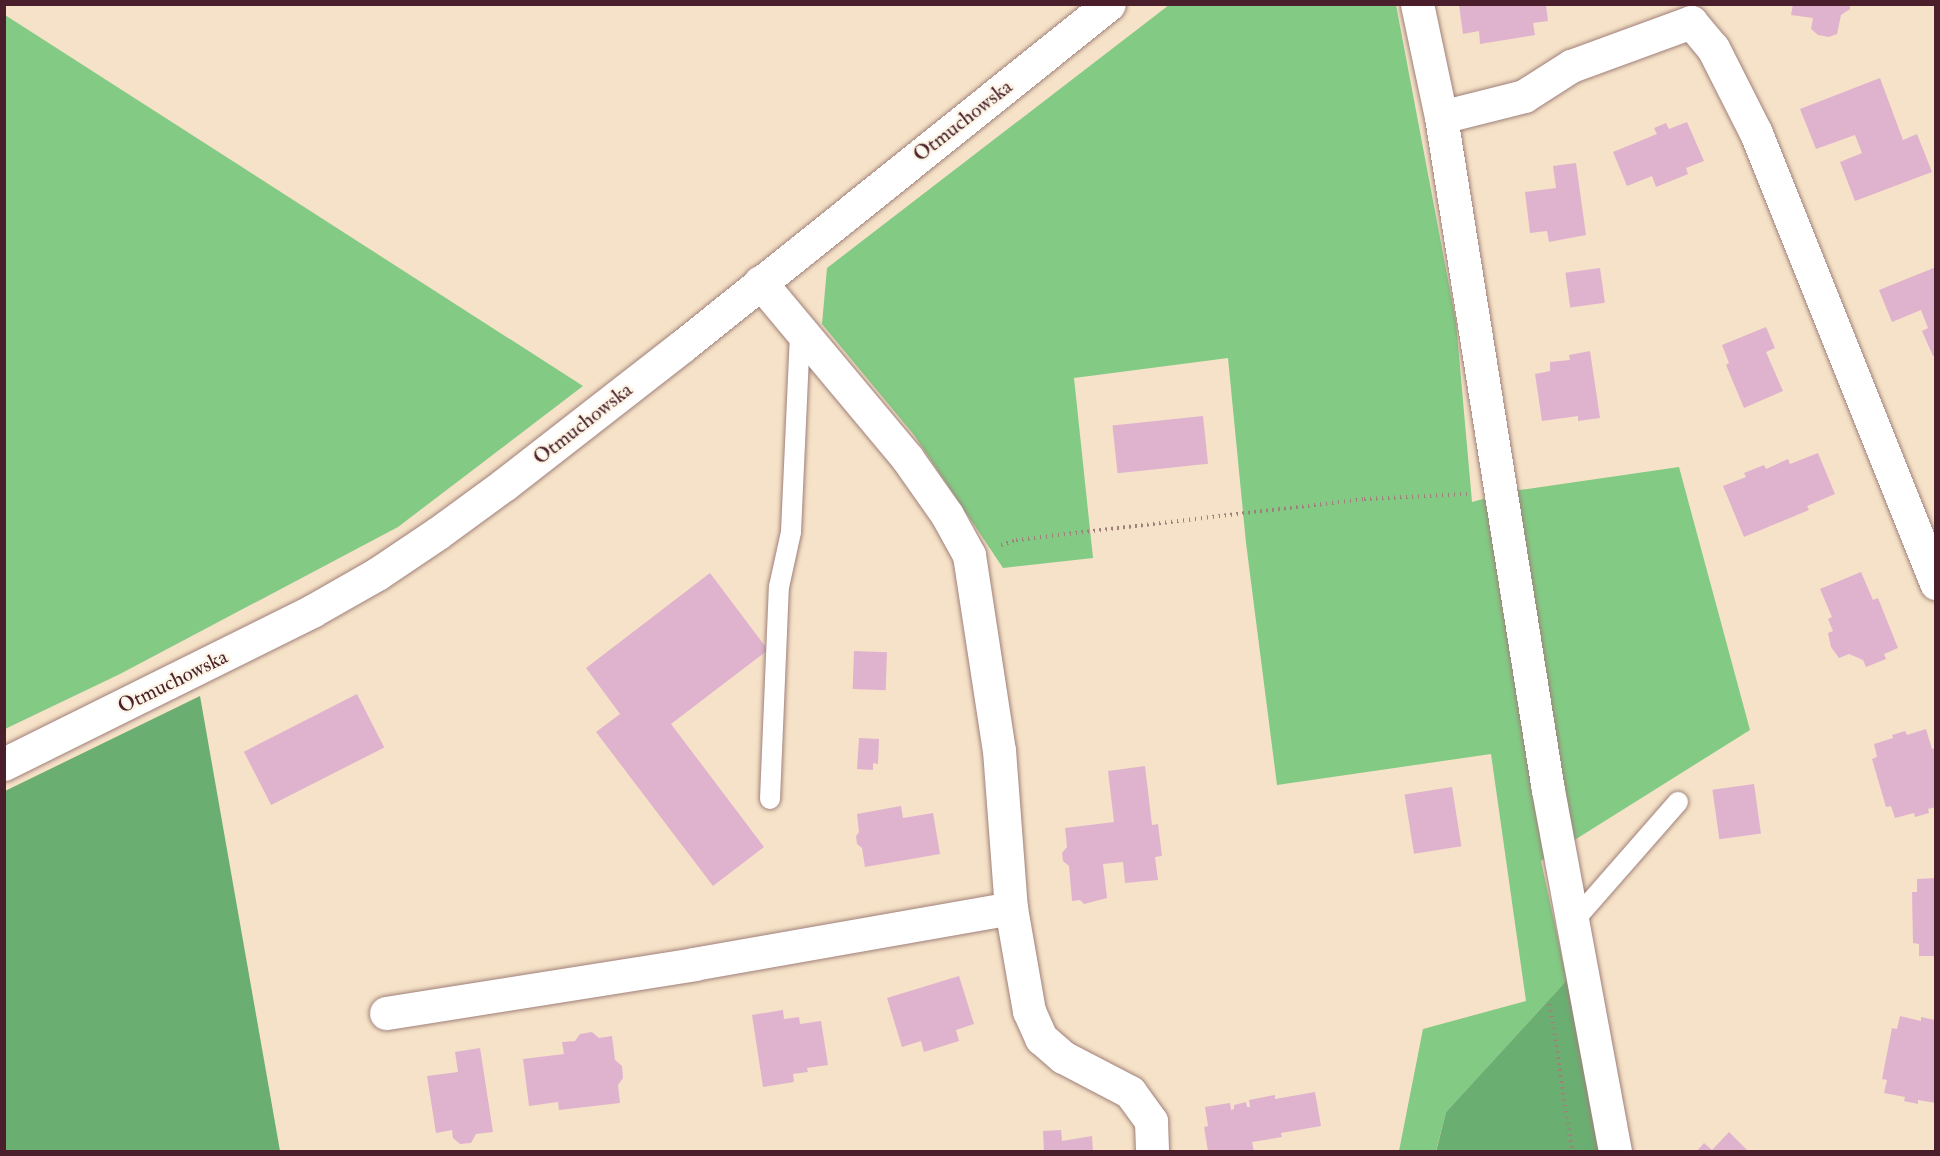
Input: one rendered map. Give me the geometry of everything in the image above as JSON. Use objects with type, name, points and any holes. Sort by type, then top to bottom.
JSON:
[{"type":"street","name":"Otmuchowska","points":[[4,764],[186,676],[312,611],[377,574],[505,484],[1109,4]]},
{"type":"street","points":[[1417,4],[1441,117],[1500,493],[1572,923],[1615,1152]]},
{"type":"street","points":[[1441,117],[1524,96],[1571,66],[1691,22],[1713,48],[1756,133],[1935,583]]},
{"type":"street","points":[[760,282],[907,458],[947,515],[969,555],[999,750],[1011,908],[1029,1011],[1041,1038],[1064,1057],[1130,1092],[1151,1121],[1152,1152]]},
{"type":"street","points":[[386,1013],[705,962],[1011,908]]},
{"type":"lane","points":[[770,799],[779,587],[790,532],[800,332]]},
{"type":"lane","points":[[1572,923],[1678,802]]},
{"type":"path","points":[[969,555],[1016,540],[1244,512],[1364,499],[1500,493]]},
{"type":"path","points":[[1562,1072],[1572,1152]]},
{"type":"green space","points":[[1169,5],[1396,5],[1456,322],[1472,502],[1513,491],[1679,467],[1750,730],[1541,861],[1567,980],[1446,1112],[1436,1151],[1399,1151],[1423,1029],[1526,1001],[1491,754],[1277,785],[1246,543],[1228,358],[1074,378],[1093,558],[1003,568],[914,435],[822,324],[827,268]]},
{"type":"green space","points":[[5,15],[583,386],[398,527],[120,674],[5,729]]},
{"type":"green space","points":[[200,696],[280,1151],[5,1151],[5,791]]},
{"type":"green space","points":[[1567,980],[1602,1151],[1436,1152],[1446,1112]]},
{"type":"building","points":[[1793,4],[1850,4],[1850,9],[1841,15],[1837,34],[1829,37],[1818,35],[1811,29],[1813,18],[1791,15]]},
{"type":"building","points":[[1459,5],[1546,5],[1548,21],[1533,23],[1535,35],[1480,44],[1479,31],[1463,34]]},
{"type":"building","points":[[1880,78],[1903,140],[1917,134],[1932,172],[1855,201],[1840,162],[1862,153],[1855,135],[1816,149],[1800,109]]},
{"type":"building","points":[[1687,122],[1704,161],[1686,168],[1688,174],[1656,187],[1652,176],[1627,186],[1613,152],[1657,134],[1654,128],[1666,123],[1669,129]]},
{"type":"building","points":[[1576,163],[1586,235],[1549,242],[1547,231],[1530,233],[1525,192],[1556,188],[1553,166]]},
{"type":"building","points":[[1936,267],[1936,355],[1933,356],[1922,331],[1928,328],[1921,310],[1892,322],[1879,290]]},
{"type":"building","points":[[1600,268],[1605,303],[1570,308],[1565,273]]},
{"type":"building","points":[[1766,327],[1775,348],[1766,352],[1783,391],[1744,408],[1726,365],[1729,363],[1722,345]]},
{"type":"building","points":[[1590,351],[1600,418],[1578,421],[1578,416],[1542,421],[1535,374],[1550,371],[1550,362],[1570,360],[1569,355]]},
{"type":"building","points":[[1203,416],[1208,464],[1118,473],[1112,426]]},
{"type":"building","points":[[1818,453],[1835,494],[1807,506],[1809,510],[1744,537],[1723,486],[1746,477],[1744,473],[1764,465],[1766,469],[1788,459],[1790,464]]},
{"type":"building","points":[[1861,572],[1873,600],[1878,598],[1898,648],[1884,654],[1886,659],[1866,667],[1863,660],[1849,654],[1839,658],[1831,647],[1828,633],[1833,631],[1828,619],[1832,617],[1820,589]]},
{"type":"building","points":[[710,573],[768,650],[671,724],[764,847],[713,886],[596,732],[620,714],[586,668]]},
{"type":"building","points":[[854,651],[887,652],[886,690],[853,689]]},
{"type":"building","points":[[357,694],[384,747],[271,805],[244,752]]},
{"type":"building","points":[[1926,729],[1932,749],[1936,748],[1936,807],[1928,809],[1929,813],[1915,817],[1914,813],[1895,818],[1891,806],[1886,807],[1872,759],[1877,757],[1874,744],[1893,738],[1892,735],[1905,731],[1907,735]]},
{"type":"building","points":[[859,738],[879,739],[878,764],[873,763],[873,770],[857,769]]},
{"type":"building","points":[[1145,766],[1152,825],[1158,824],[1162,856],[1155,857],[1158,880],[1125,883],[1123,862],[1103,864],[1107,898],[1084,904],[1080,900],[1072,901],[1069,866],[1063,861],[1062,853],[1067,847],[1065,828],[1114,822],[1108,771]]},
{"type":"building","points":[[1754,784],[1761,834],[1719,839],[1712,790]]},
{"type":"building","points":[[1452,787],[1461,846],[1414,854],[1405,795]]},
{"type":"building","points":[[901,806],[903,818],[933,813],[940,854],[865,867],[862,848],[857,844],[856,836],[859,832],[857,814]]},
{"type":"building","points":[[1936,878],[1936,956],[1919,956],[1919,944],[1913,943],[1912,892],[1917,892],[1917,879]]},
{"type":"building","points":[[959,976],[974,1024],[956,1030],[959,1041],[924,1052],[921,1041],[902,1047],[887,998]]},
{"type":"building","points":[[783,1010],[784,1019],[799,1017],[800,1024],[821,1021],[828,1065],[807,1068],[808,1072],[793,1074],[794,1082],[763,1087],[752,1015]]},
{"type":"building","points":[[1900,1016],[1921,1021],[1921,1017],[1935,1020],[1936,1103],[1918,1100],[1918,1104],[1904,1101],[1905,1097],[1884,1093],[1887,1080],[1882,1079],[1892,1028],[1897,1029]]},
{"type":"building","points":[[592,1032],[599,1038],[612,1036],[615,1060],[622,1066],[623,1078],[618,1085],[620,1103],[559,1110],[558,1102],[529,1106],[523,1059],[564,1054],[562,1042],[575,1041],[580,1034]]},
{"type":"building","points":[[480,1048],[493,1132],[476,1134],[471,1143],[460,1144],[453,1138],[452,1130],[436,1133],[427,1076],[458,1072],[455,1052]]},
{"type":"building","points":[[1315,1092],[1321,1126],[1281,1133],[1282,1137],[1252,1142],[1254,1152],[1208,1151],[1204,1127],[1208,1126],[1205,1107],[1230,1103],[1231,1110],[1234,1109],[1234,1105],[1246,1102],[1247,1107],[1250,1107],[1249,1100],[1275,1095],[1275,1099]]},
{"type":"building","points":[[1061,1130],[1062,1141],[1092,1136],[1093,1152],[1044,1152],[1043,1131]]},
{"type":"building","points":[[1729,1132],[1749,1152],[1696,1152],[1704,1143],[1712,1150]]}]
